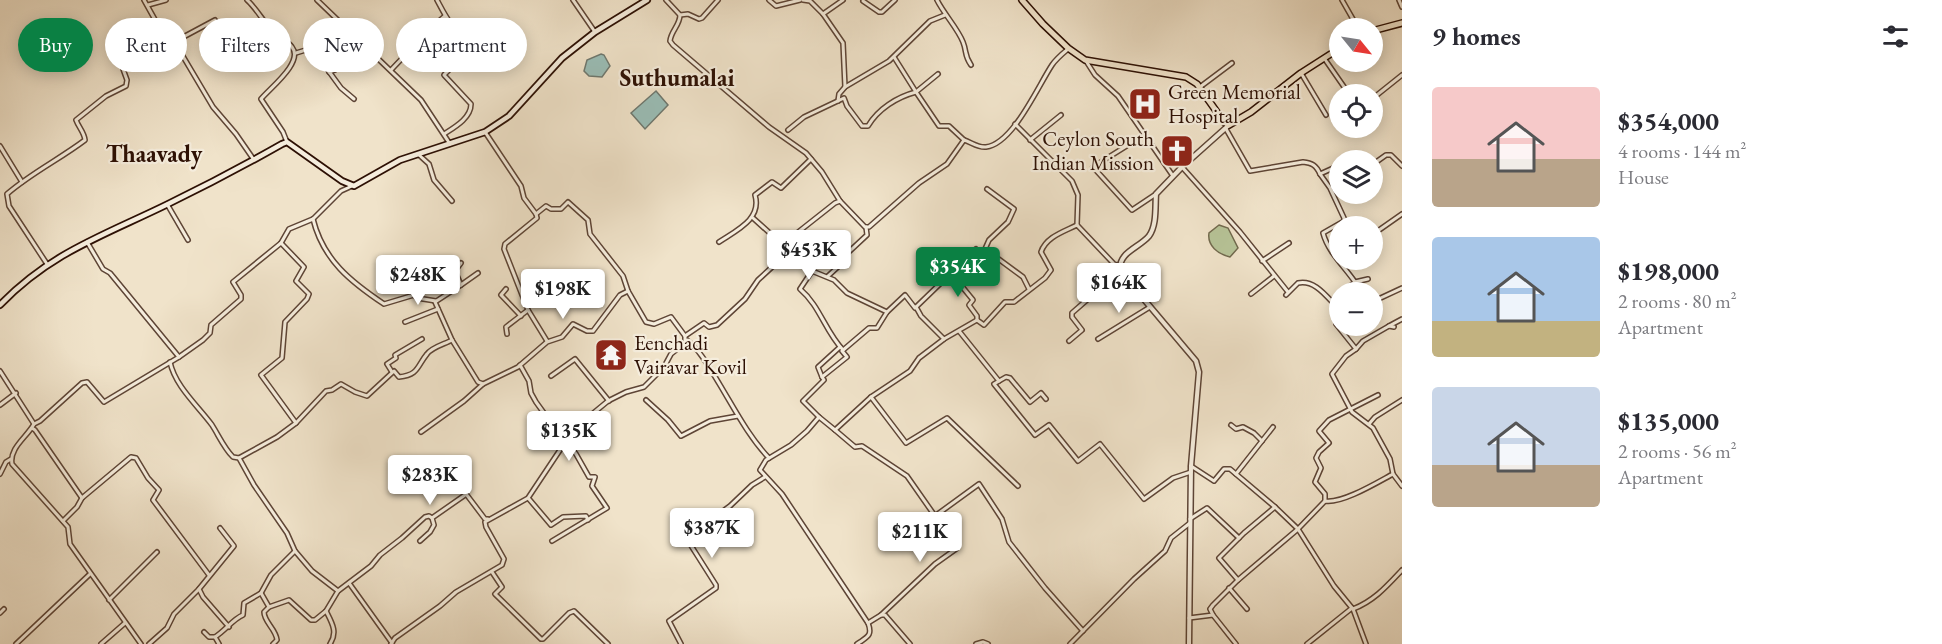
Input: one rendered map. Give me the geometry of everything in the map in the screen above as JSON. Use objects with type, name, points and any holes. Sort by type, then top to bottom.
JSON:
[{"type":"main road","points":[[0,305],[47,264],[86,242],[167,204],[286,142],[342,181],[354,186],[400,160],[485,132],[509,116],[562,58],[595,32],[647,0]]},
{"type":"main road","points":[[1022,0],[1068,48],[1085,60],[1186,76],[1200,87],[1227,127],[1329,55]]},
{"type":"main road","points":[[1383,29],[1401,25]]},
{"type":"street","points":[[144,0],[155,18]]},
{"type":"street","points":[[148,5],[166,0]]},
{"type":"street","points":[[247,0],[255,6],[272,30],[294,48],[296,53],[286,73],[261,99],[283,132],[286,142]]},
{"type":"street","points":[[317,0],[335,18]]},
{"type":"street","points":[[391,70],[445,16],[437,0]]},
{"type":"street","points":[[573,0],[595,32]]},
{"type":"street","points":[[666,0],[680,15],[680,21],[670,37],[673,45],[769,127],[811,159],[840,201],[866,227],[875,224],[919,183],[940,170],[964,140]]},
{"type":"street","points":[[680,15],[688,14],[702,18],[718,0]]},
{"type":"street","points":[[769,0],[776,6],[801,0],[810,1],[823,14],[843,43],[844,87]]},
{"type":"street","points":[[823,14],[843,0]]},
{"type":"street","points":[[863,1],[876,11],[882,12],[895,0]]},
{"type":"street","points":[[937,0],[962,40],[964,56],[971,65]]},
{"type":"street","points":[[1342,0],[1352,18]]},
{"type":"street","points":[[1400,0],[1402,7]]},
{"type":"street","points":[[838,101],[838,94],[844,87],[894,57],[930,21],[945,15]]},
{"type":"street","points":[[894,57],[939,126],[949,126],[964,140],[978,146],[988,147],[1002,139],[1015,124],[1035,97],[1050,68],[1068,48]]},
{"type":"street","points":[[296,53],[303,51]]},
{"type":"street","points":[[1324,58],[1342,84]]},
{"type":"street","points":[[1085,60],[1095,75],[1118,96],[1173,176]]},
{"type":"street","points":[[187,62],[213,107],[254,160]]},
{"type":"street","points":[[1200,87],[1232,63]]},
{"type":"street","points":[[384,64],[421,100],[450,144]]},
{"type":"street","points":[[47,264],[9,206],[7,194],[85,140],[76,120],[106,96],[126,86],[128,80],[124,72]]},
{"type":"street","points":[[329,72],[341,88],[354,99]]},
{"type":"street","points":[[444,134],[469,114],[472,108],[471,104],[444,75],[447,72]]},
{"type":"street","points":[[1302,73],[1326,115]]},
{"type":"street","points":[[788,130],[804,117],[844,98],[847,106],[862,126],[868,126],[872,119],[889,104],[916,92],[938,74]]},
{"type":"street","points":[[1383,90],[1402,75]]},
{"type":"street","points":[[1030,140],[1061,115]]},
{"type":"street","points":[[1015,124],[1072,182],[1078,195],[1077,225],[1120,269],[1196,361],[1199,372],[1191,466],[1189,644]]},
{"type":"street","points":[[1144,135],[1093,167],[1132,210],[1156,194],[1227,127],[1250,171],[1293,162],[1310,163],[1317,167],[1343,216]]},
{"type":"street","points":[[485,132],[521,186],[529,206],[536,214],[537,218],[506,244],[504,249],[528,310],[547,342]]},
{"type":"street","points":[[0,146],[22,182]]},
{"type":"street","points":[[418,154],[429,164],[434,180],[452,201]]},
{"type":"street","points":[[1383,156],[1386,154],[1391,155],[1402,166]]},
{"type":"street","points":[[719,242],[753,218],[757,201],[755,195],[772,182],[781,188],[811,159]]},
{"type":"street","points":[[1182,167],[1240,232],[1287,293],[1298,283],[1308,282],[1329,299]]},
{"type":"street","points":[[1320,174],[1329,170]]},
{"type":"street","points":[[1,471],[33,426],[82,383],[87,382],[104,402],[203,340],[210,333],[211,325],[241,299],[233,282],[281,243],[289,229],[313,219],[341,191],[354,186]]},
{"type":"street","points":[[987,189],[1014,209],[1008,222],[989,240],[985,249],[1023,277],[1029,289]]},
{"type":"street","points":[[1069,341],[1082,330],[1072,317],[1072,313],[1120,269],[1122,260],[1130,250],[1148,237],[1154,226],[1156,194]]},
{"type":"street","points":[[348,582],[392,643],[456,592],[502,565],[504,559],[485,522],[528,498],[566,439],[609,401],[626,392],[644,387],[664,367],[671,354],[686,338],[704,323],[709,327],[717,325],[745,299],[758,280],[779,261],[797,233],[815,217],[840,201]]},
{"type":"street","points":[[536,214],[546,206],[551,209],[561,209],[568,202],[588,220],[590,234],[623,276],[628,291],[646,322],[654,324],[671,316],[711,369],[756,444],[769,458]]},
{"type":"street","points":[[167,204],[188,240]]},
{"type":"street","points":[[1383,227],[1402,214]]},
{"type":"street","points":[[753,218],[812,271],[834,280],[847,293],[887,312]]},
{"type":"street","points":[[313,219],[331,260],[359,287],[384,304],[414,295],[417,298],[435,301],[478,273]]},
{"type":"street","points":[[984,325],[1005,302],[1014,302],[1052,272],[1041,249],[1051,238],[1077,225]]},
{"type":"street","points":[[827,277],[840,265],[838,262],[867,235],[866,227]]},
{"type":"street","points":[[1329,229],[1323,233],[1329,243]]},
{"type":"street","points":[[86,242],[103,269],[110,273],[179,357]]},
{"type":"street","points":[[281,243],[304,267],[296,281],[309,294],[285,322],[282,358],[261,375],[296,423]]},
{"type":"street","points":[[1262,261],[1289,243]]},
{"type":"street","points":[[916,307],[976,249]]},
{"type":"street","points":[[461,263],[455,271],[461,285]]},
{"type":"street","points":[[1346,270],[1355,282],[1368,279]]},
{"type":"street","points":[[812,271],[800,289],[816,305],[830,333],[847,357],[822,377]]},
{"type":"street","points":[[951,273],[973,300],[969,305],[977,316],[977,320],[988,328]]},
{"type":"street","points":[[1251,294],[1274,276]]},
{"type":"street","points":[[1383,297],[1402,288]]},
{"type":"street","points":[[506,289],[501,295],[521,316]]},
{"type":"street","points":[[421,432],[464,401],[483,384],[520,365],[547,342],[562,337],[573,324],[587,332],[594,331],[608,315],[611,306],[620,295],[628,291]]},
{"type":"street","points":[[843,351],[869,328],[877,328],[887,312],[905,295],[921,316],[944,339]]},
{"type":"street","points":[[435,301],[452,340],[478,382],[483,384]]},
{"type":"street","points":[[1098,339],[1150,307]]},
{"type":"street","points":[[405,322],[438,309]]},
{"type":"street","points":[[507,334],[506,327],[528,310]]},
{"type":"street","points":[[1402,319],[1363,341],[1346,356],[1332,374],[1350,409],[1373,428],[1390,459],[1393,474],[1402,486]]},
{"type":"street","points":[[836,430],[871,397],[910,371],[919,358],[944,339],[977,320]]},
{"type":"street","points":[[1389,326],[1394,327]]},
{"type":"street","points":[[959,331],[999,381]]},
{"type":"street","points":[[1346,336],[1356,349]]},
{"type":"street","points":[[422,339],[395,354],[396,358],[387,364],[392,372],[394,371],[399,377],[406,376],[419,369],[428,352],[452,340]]},
{"type":"street","points":[[840,347],[818,367],[824,380],[803,401],[855,447],[862,446],[907,476],[956,549],[934,564],[881,615],[868,623]]},
{"type":"street","points":[[551,376],[574,359],[609,401]]},
{"type":"street","points":[[170,362],[172,373],[212,426],[228,452],[233,457],[239,458],[296,423],[326,391],[341,384],[367,396],[392,372]]},
{"type":"street","points":[[520,365],[529,381],[531,393],[536,402],[566,439],[589,477],[595,477],[592,486],[607,508],[552,541]]},
{"type":"street","points":[[0,370],[16,393],[35,430],[82,498]]},
{"type":"street","points":[[1046,399],[1041,393],[1030,402],[1010,378],[1006,377],[994,384],[1035,435],[1049,425],[1078,461],[1100,444],[1144,499],[1173,478],[1191,472]]},
{"type":"street","points":[[0,405],[16,393]]},
{"type":"street","points":[[1236,644],[1210,609],[1229,588],[1298,529],[1325,501],[1325,494],[1315,483],[1321,468],[1316,458],[1329,443],[1319,431],[1329,420],[1377,395]]},
{"type":"street","points":[[871,397],[906,443],[946,418],[1018,486]]},
{"type":"street","points":[[646,400],[668,420],[681,436],[710,421],[738,416]]},
{"type":"street","points":[[1368,424],[1402,400]]},
{"type":"street","points":[[819,417],[807,431],[769,458],[760,470],[782,494],[868,623],[871,632],[869,637],[857,644]]},
{"type":"street","points":[[1232,424],[1236,429],[1243,427],[1262,441]]},
{"type":"street","points":[[1236,474],[1273,427]]},
{"type":"street","points":[[63,521],[82,498],[131,457],[136,458],[147,478],[159,490],[153,500],[209,575]]},
{"type":"street","points":[[239,458],[254,485],[287,533],[295,551],[312,571],[338,591]]},
{"type":"street","points":[[11,459],[12,464],[63,521],[69,531],[70,544],[141,644]]},
{"type":"street","points":[[1191,466],[1214,481],[1224,469],[1230,469],[1298,529],[1334,586],[1353,609],[1366,644]]},
{"type":"street","points":[[1325,501],[1331,502],[1354,495],[1393,474]]},
{"type":"street","points":[[681,644],[669,621],[716,588],[690,544],[689,536],[730,506],[765,476]]},
{"type":"street","points":[[457,482],[485,519],[489,518]]},
{"type":"street","points":[[935,516],[979,484],[1002,519],[1009,542],[1083,631]]},
{"type":"street","points":[[273,644],[277,640],[275,632],[264,616],[264,612],[269,607],[289,600],[313,621],[326,611],[338,591],[371,566],[380,555],[425,517],[432,518],[465,495]]},
{"type":"street","points":[[528,498],[551,525],[563,517],[586,516],[588,520]]},
{"type":"street","points":[[1238,580],[1219,558],[1275,507]]},
{"type":"street","points":[[1070,644],[1165,551],[1171,538],[1207,508],[1239,538]]},
{"type":"street","points":[[420,541],[434,525],[432,518]]},
{"type":"street","points":[[149,644],[167,628],[174,614],[199,589],[234,546],[220,528]]},
{"type":"street","points":[[204,632],[209,637],[215,637],[229,627],[237,617],[244,613],[244,603],[261,593],[271,575],[295,551]]},
{"type":"street","points":[[109,600],[157,552]]},
{"type":"street","points":[[1307,644],[1353,609],[1376,597],[1402,570]]},
{"type":"street","points":[[492,572],[502,587],[495,594],[540,639],[543,639],[574,611],[608,644]]},
{"type":"street","points":[[16,644],[90,574]]},
{"type":"street","points":[[1229,588],[1247,609]]},
{"type":"street","points":[[199,589],[203,597],[229,627]]},
{"type":"street","points":[[261,593],[269,607]]},
{"type":"street","points":[[0,613],[4,609]]},
{"type":"street","points":[[326,611],[335,628],[330,644]]},
{"type":"street","points":[[881,615],[885,615],[910,644]]},
{"type":"street","points":[[1189,618],[1213,615]]},
{"type":"street","points":[[101,644],[125,623]]},
{"type":"street","points":[[215,637],[219,644]]},
{"type":"street","points":[[976,644],[983,642],[988,644]]},
{"type":"green space","points":[[1219,225],[1228,228],[1238,248],[1230,257],[1218,252],[1210,242],[1209,233]]},
{"type":"water","points":[[601,54],[610,66],[602,77],[589,76],[584,71],[587,60]]},
{"type":"water","points":[[656,91],[668,105],[645,129],[631,113]]},
{"type":"place","name":"Green Memorial Hospital","points":[[1145,104]]},
{"type":"place","name":"Ceylon South Indian Mission","points":[[1177,151]]},
{"type":"place","name":"Eenchadi Vairavar Kovil","points":[[611,355]]},
{"type":"district","name":"Suthumalai","points":[[677,78]]},
{"type":"district","name":"Thaavady","points":[[154,154]]}]
